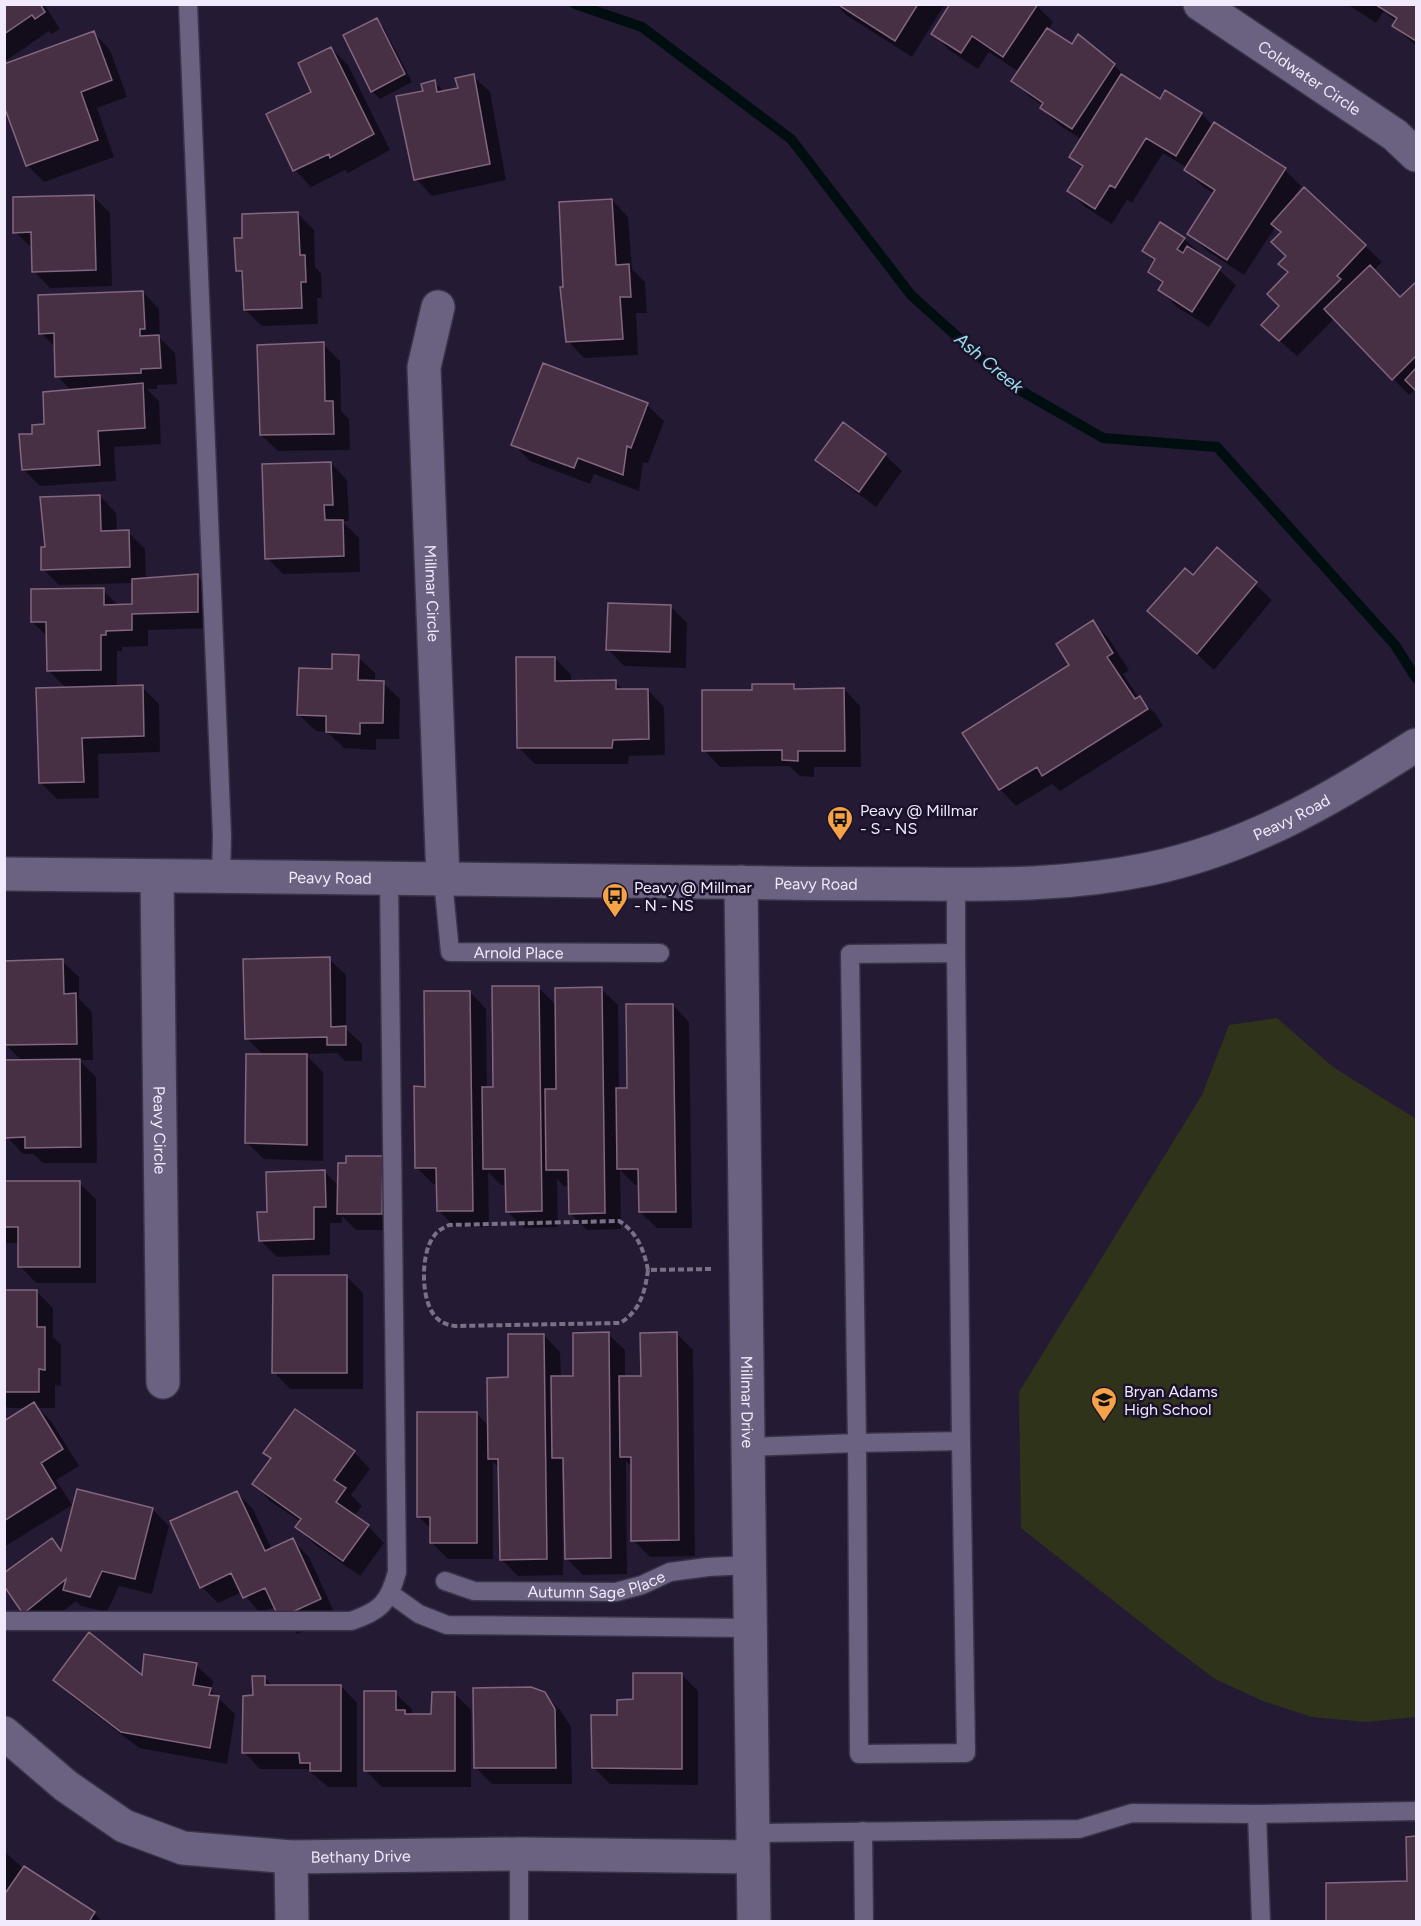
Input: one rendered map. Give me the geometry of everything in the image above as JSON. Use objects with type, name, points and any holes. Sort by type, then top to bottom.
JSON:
[{"type":"street","name":"Coldwater Circle","points":[[1200,4],[1395,135],[1416,155]]},
{"type":"street","name":"Millmar Circle","points":[[438,307],[424,367],[443,879]]},
{"type":"street","name":"Peavy Road","points":[[4,874],[956,884],[1075,881],[1151,869],[1226,848],[1286,822],[1352,786],[1416,745]]},
{"type":"street","name":"Peavy Circle","points":[[157,876],[163,1383]]},
{"type":"street","name":"Millmar Drive","points":[[741,882],[754,1922]]},
{"type":"street","name":"Bethany Drive","points":[[4,1733],[66,1786],[124,1826],[183,1848],[291,1857],[519,1854],[753,1845]]},
{"type":"street","points":[[291,1857],[292,1922]]},
{"type":"lane","points":[[188,4],[222,836],[221,877]]},
{"type":"lane","points":[[4,1621],[351,1621],[372,1614],[391,1594],[397,1572],[389,879]]},
{"type":"lane","name":"Arnold Place","points":[[443,879],[450,952],[660,953]]},
{"type":"lane","points":[[956,884],[966,1753],[859,1754],[857,1443],[849,954],[956,953]]},
{"type":"lane","points":[[748,1447],[961,1441]]},
{"type":"lane","name":"Autumn Sage Place","points":[[445,1581],[474,1591],[616,1592],[642,1585],[670,1572],[749,1565]]},
{"type":"lane","points":[[391,1594],[419,1614],[447,1625],[750,1628]]},
{"type":"lane","points":[[753,1845],[863,1831],[1079,1828],[1132,1813],[1257,1814],[1416,1811]]},
{"type":"lane","points":[[1257,1814],[1261,1922]]},
{"type":"lane","points":[[863,1831],[864,1922]]},
{"type":"lane","points":[[519,1854],[519,1922]]},
{"type":"path","points":[[619,1221],[629,1227],[636,1238],[645,1256],[648,1270],[638,1306],[631,1317],[620,1323],[455,1326],[445,1324],[436,1318],[425,1292],[424,1265],[427,1250],[432,1237],[449,1225],[619,1221]]},
{"type":"path","points":[[648,1270],[746,1268]]},
{"type":"green space","points":[[1277,1018],[1333,1067],[1416,1119],[1416,1717],[1366,1722],[1312,1717],[1263,1701],[1215,1679],[1021,1528],[1019,1392],[1202,1095],[1229,1025]]},
{"type":"building","points":[[4,4],[40,4],[45,12],[35,19],[32,15],[4,34]]},
{"type":"building","points":[[837,4],[918,4],[895,41]]},
{"type":"building","points":[[950,4],[1038,4],[1003,57],[972,36],[961,53],[931,34]]},
{"type":"building","points":[[1416,4],[1416,41],[1392,26],[1397,18],[1376,5]]},
{"type":"building","points":[[377,18],[405,74],[371,92],[343,35]]},
{"type":"building","points":[[1047,28],[1072,44],[1078,34],[1115,64],[1072,129],[1040,108],[1043,103],[1011,81]]},
{"type":"building","points":[[94,31],[112,80],[81,92],[98,140],[26,166],[4,106],[4,64]]},
{"type":"building","points":[[331,47],[374,134],[330,158],[329,154],[293,171],[266,114],[311,92],[298,63]]},
{"type":"building","points":[[474,74],[490,164],[414,180],[396,96],[423,91],[421,84],[435,80],[437,92],[458,88],[455,78]]},
{"type":"building","points":[[1121,74],[1160,99],[1165,90],[1202,113],[1176,156],[1146,138],[1115,188],[1110,185],[1095,209],[1067,191],[1083,166],[1069,157]]},
{"type":"building","points":[[1214,122],[1286,168],[1227,260],[1187,234],[1215,190],[1184,170]]},
{"type":"building","points":[[1304,187],[1366,245],[1337,276],[1341,279],[1279,341],[1261,325],[1279,306],[1267,294],[1288,272],[1278,264],[1286,256],[1271,242],[1281,232],[1271,224]]},
{"type":"building","points":[[94,195],[96,270],[32,272],[31,232],[13,233],[13,197]]},
{"type":"building","points":[[612,199],[616,265],[629,264],[631,297],[620,297],[623,339],[566,342],[560,287],[563,287],[559,202]]},
{"type":"building","points":[[298,212],[300,255],[305,255],[306,282],[301,282],[302,308],[244,310],[242,271],[236,271],[234,238],[242,238],[242,214]]},
{"type":"building","points":[[1160,222],[1185,238],[1177,249],[1183,253],[1187,246],[1221,267],[1192,312],[1158,290],[1163,282],[1148,272],[1155,259],[1142,251]]},
{"type":"building","points":[[1370,265],[1400,297],[1416,282],[1416,356],[1392,380],[1324,309]]},
{"type":"building","points":[[143,291],[145,329],[140,329],[140,336],[159,335],[161,368],[141,369],[141,373],[55,377],[54,333],[39,334],[38,295]]},
{"type":"building","points":[[324,342],[325,401],[333,401],[334,434],[260,435],[257,345]]},
{"type":"building","points":[[543,363],[648,403],[631,448],[627,446],[623,475],[578,458],[574,468],[511,445]]},
{"type":"building","points":[[1416,368],[1416,391],[1405,380]]},
{"type":"building","points":[[143,383],[145,428],[98,431],[100,465],[22,470],[19,434],[32,434],[32,425],[44,424],[43,392]]},
{"type":"building","points":[[843,422],[886,454],[859,492],[815,460]]},
{"type":"building","points":[[331,462],[333,505],[324,505],[325,520],[343,520],[344,556],[265,559],[262,464]]},
{"type":"building","points":[[100,495],[101,531],[129,530],[130,567],[41,570],[41,547],[45,547],[40,497]]},
{"type":"building","points":[[1217,547],[1257,582],[1197,654],[1147,611],[1185,568],[1193,575]]},
{"type":"building","points":[[198,574],[198,612],[132,614],[132,630],[106,631],[106,635],[101,635],[101,670],[47,671],[46,622],[31,622],[31,589],[104,588],[104,605],[132,604],[132,579]]},
{"type":"building","points":[[608,603],[671,605],[670,652],[606,650]]},
{"type":"building","points":[[1093,620],[1113,653],[1107,657],[1135,699],[1140,696],[1148,709],[1042,776],[1037,767],[999,790],[962,733],[1069,665],[1056,644]]},
{"type":"building","points":[[332,654],[359,655],[358,680],[384,681],[383,723],[360,723],[360,734],[326,732],[326,716],[297,715],[299,668],[332,669]]},
{"type":"building","points":[[516,657],[555,657],[555,681],[616,680],[616,689],[648,689],[649,739],[613,740],[612,748],[517,748]]},
{"type":"building","points":[[752,684],[794,684],[794,689],[844,688],[845,751],[798,751],[798,761],[782,760],[782,750],[702,751],[702,690],[752,690]]},
{"type":"building","points":[[143,685],[144,736],[82,738],[84,782],[39,783],[36,688]]},
{"type":"building","points":[[330,957],[331,1027],[346,1026],[346,1045],[327,1045],[327,1037],[245,1039],[243,959]]},
{"type":"building","points":[[63,959],[64,994],[76,993],[77,1044],[4,1045],[4,961]]},
{"type":"building","points":[[492,986],[539,986],[542,1211],[506,1212],[505,1169],[483,1169],[482,1087],[493,1087]]},
{"type":"building","points":[[602,987],[605,1213],[569,1214],[568,1170],[546,1170],[545,1089],[556,1089],[555,988]]},
{"type":"building","points":[[424,991],[470,991],[473,1211],[437,1211],[436,1168],[415,1168],[414,1086],[425,1087]]},
{"type":"building","points":[[626,1004],[673,1004],[676,1212],[639,1212],[638,1169],[617,1169],[616,1088],[627,1088]]},
{"type":"building","points":[[246,1054],[307,1054],[307,1145],[245,1143]]},
{"type":"building","points":[[80,1059],[81,1147],[25,1148],[25,1137],[5,1138],[4,1060]]},
{"type":"building","points":[[346,1156],[383,1156],[382,1214],[337,1214],[338,1163],[346,1163]]},
{"type":"building","points":[[325,1170],[326,1207],[314,1207],[314,1239],[259,1241],[257,1212],[267,1212],[266,1172]]},
{"type":"building","points":[[4,1181],[80,1181],[80,1267],[18,1267],[18,1227],[4,1227]]},
{"type":"building","points":[[273,1275],[347,1275],[347,1373],[272,1373]]},
{"type":"building","points":[[4,1290],[37,1290],[37,1327],[45,1327],[45,1370],[39,1369],[39,1392],[4,1392]]},
{"type":"building","points":[[609,1332],[611,1558],[565,1559],[563,1458],[552,1458],[551,1376],[573,1376],[573,1333]]},
{"type":"building","points":[[677,1332],[679,1540],[631,1541],[631,1457],[620,1457],[619,1376],[641,1376],[640,1333]]},
{"type":"building","points":[[508,1334],[544,1334],[547,1559],[500,1560],[498,1459],[488,1459],[487,1378],[508,1377]]},
{"type":"building","points":[[34,1402],[63,1449],[41,1463],[56,1488],[4,1521],[4,1421]]},
{"type":"building","points":[[295,1409],[355,1451],[334,1480],[346,1488],[336,1502],[369,1525],[343,1561],[295,1527],[301,1519],[252,1484],[271,1458],[263,1453]]},
{"type":"building","points":[[417,1412],[477,1412],[477,1543],[430,1543],[430,1517],[417,1517]]},
{"type":"building","points":[[77,1489],[153,1508],[135,1579],[102,1571],[90,1597],[63,1590],[66,1579],[23,1614],[4,1586],[4,1573],[52,1538],[61,1551]]},
{"type":"building","points":[[237,1491],[265,1551],[293,1538],[321,1599],[279,1618],[265,1588],[243,1598],[231,1573],[200,1588],[170,1521]]},
{"type":"building","points":[[89,1632],[142,1675],[144,1654],[197,1663],[193,1685],[211,1688],[209,1695],[219,1696],[210,1748],[121,1732],[53,1680]]},
{"type":"building","points":[[633,1673],[682,1673],[682,1769],[592,1768],[591,1715],[617,1715],[617,1700],[633,1699]]},
{"type":"building","points":[[252,1676],[265,1676],[265,1685],[341,1685],[341,1771],[310,1771],[310,1763],[300,1763],[299,1753],[242,1753],[243,1696],[253,1695]]},
{"type":"building","points":[[531,1687],[545,1692],[555,1709],[556,1768],[474,1768],[473,1688]]},
{"type":"building","points":[[364,1691],[396,1691],[396,1710],[405,1710],[405,1714],[431,1714],[432,1692],[455,1692],[455,1771],[364,1771]]},
{"type":"building","points":[[1416,1836],[1416,1922],[1326,1922],[1326,1883],[1407,1881],[1406,1837]]},
{"type":"building","points":[[24,1866],[95,1912],[89,1922],[4,1922],[4,1895]]},
{"type":"waterway","name":"Ash Creek","points":[[575,4],[642,27],[791,139],[911,295],[1011,385],[1103,438],[1217,447],[1395,645],[1416,678]]},
{"type":"place","name":"Peavy @ Millmar - S - NS","points":[[840,842]]},
{"type":"place","name":"Peavy @ Millmar - N - NS","points":[[615,919]]},
{"type":"place","name":"Bryan Adams High School","points":[[1104,1423]]}]
